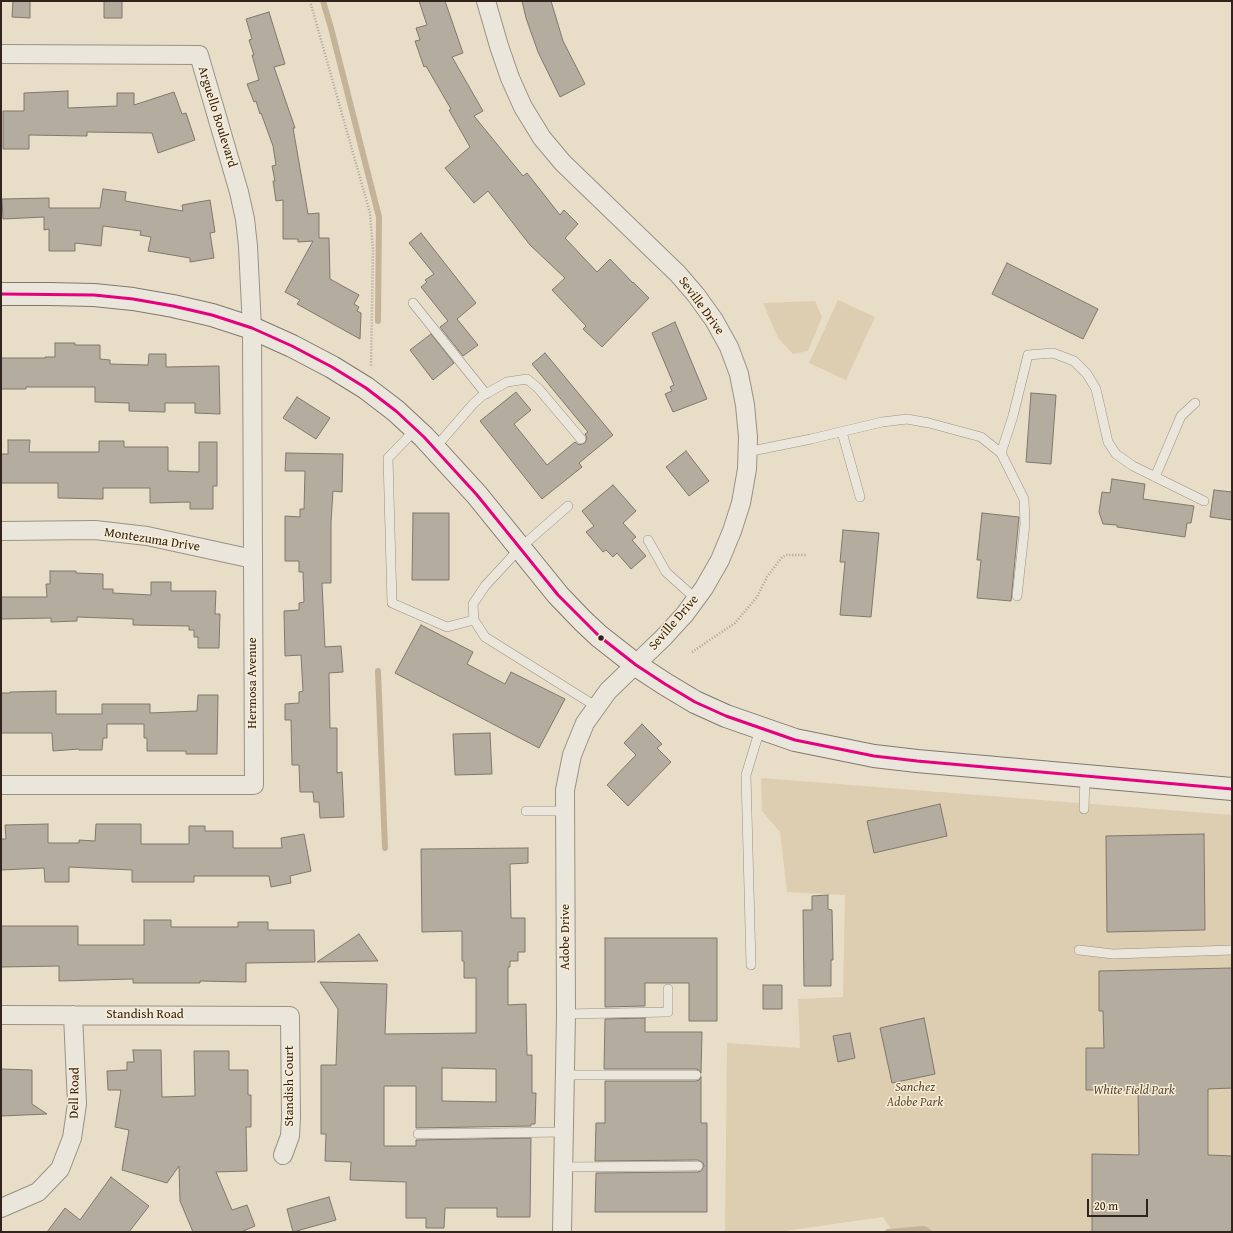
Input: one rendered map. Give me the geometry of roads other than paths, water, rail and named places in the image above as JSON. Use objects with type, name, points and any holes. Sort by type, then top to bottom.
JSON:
[{"type":"street","name":"Seville Drive","points":[[486,1],[510,78],[523,107],[542,138],[563,163],[678,274],[696,295],[714,320],[729,347],[739,374],[745,405],[747,469],[741,503],[732,531],[720,560],[704,588],[666,635],[636,665]]},
{"type":"street","name":"Arguello Boulevard","points":[[1,54],[199,55],[239,192],[245,219],[248,246],[252,328]]},
{"type":"street","points":[[1,294],[64,294],[133,299],[173,306],[212,315],[252,328],[332,366],[396,411],[435,448],[477,494],[558,595],[609,645],[636,665],[695,702],[760,729],[795,740],[874,756],[1232,789]]},
{"type":"street","name":"Hermosa Avenue","points":[[1,785],[254,785],[252,328]]},
{"type":"street","name":"Montezuma Drive","points":[[1,532],[95,530],[132,534],[253,560]]},
{"type":"street","name":"Adobe Drive","points":[[562,1224],[566,1014],[565,790],[572,755],[585,723],[608,690],[636,665]]},
{"type":"street","name":"Standish Road","points":[[1,1015],[290,1016]]},
{"type":"street","name":"Dell Road","points":[[1,1208],[38,1192],[60,1168],[72,1138],[77,1104],[73,1015]]},
{"type":"street","name":"Standish Court","points":[[283,1155],[290,1136],[291,1118],[290,1016]]},
{"type":"lane","points":[[413,303],[486,394]]},
{"type":"lane","points":[[1001,453],[1013,416],[1028,355],[1053,353],[1074,361],[1087,374],[1096,389],[1108,442],[1116,454],[1133,466],[1204,501]]},
{"type":"lane","points":[[435,448],[474,403],[486,394],[507,382],[527,379],[538,388],[581,440]]},
{"type":"lane","points":[[1155,477],[1181,416],[1195,403]]},
{"type":"lane","points":[[747,452],[882,422],[907,419],[981,437],[1001,453],[1024,499],[1025,524],[1017,596]]},
{"type":"lane","points":[[416,429],[388,458],[392,603],[447,626],[474,620]]},
{"type":"lane","points":[[842,432],[860,497]]},
{"type":"lane","points":[[568,506],[520,548],[485,586],[474,604],[474,620],[485,637],[597,707]]},
{"type":"lane","points":[[648,540],[666,572],[696,599]]},
{"type":"lane","points":[[751,965],[746,775],[760,729]]},
{"type":"lane","points":[[1084,809],[1085,776]]},
{"type":"lane","points":[[526,811],[565,810]]},
{"type":"lane","points":[[1079,950],[1113,954],[1232,950]]},
{"type":"lane","points":[[566,1014],[668,1012],[668,989]]},
{"type":"lane","points":[[565,1075],[696,1075]]},
{"type":"lane","points":[[418,1134],[563,1132]]},
{"type":"lane","points":[[563,1167],[698,1166]]},
{"type":"waterway","points":[[323,1],[379,217],[378,321]]},
{"type":"waterway","points":[[378,671],[385,848]]},
{"type":"waterway","points":[[888,1232],[924,1229],[929,1232]]},
{"type":"park label","name":"White Field Park","points":[[1134,1091]]},
{"type":"park label","name":"Sanchez Adobe Park","points":[[915,1096]]}]
